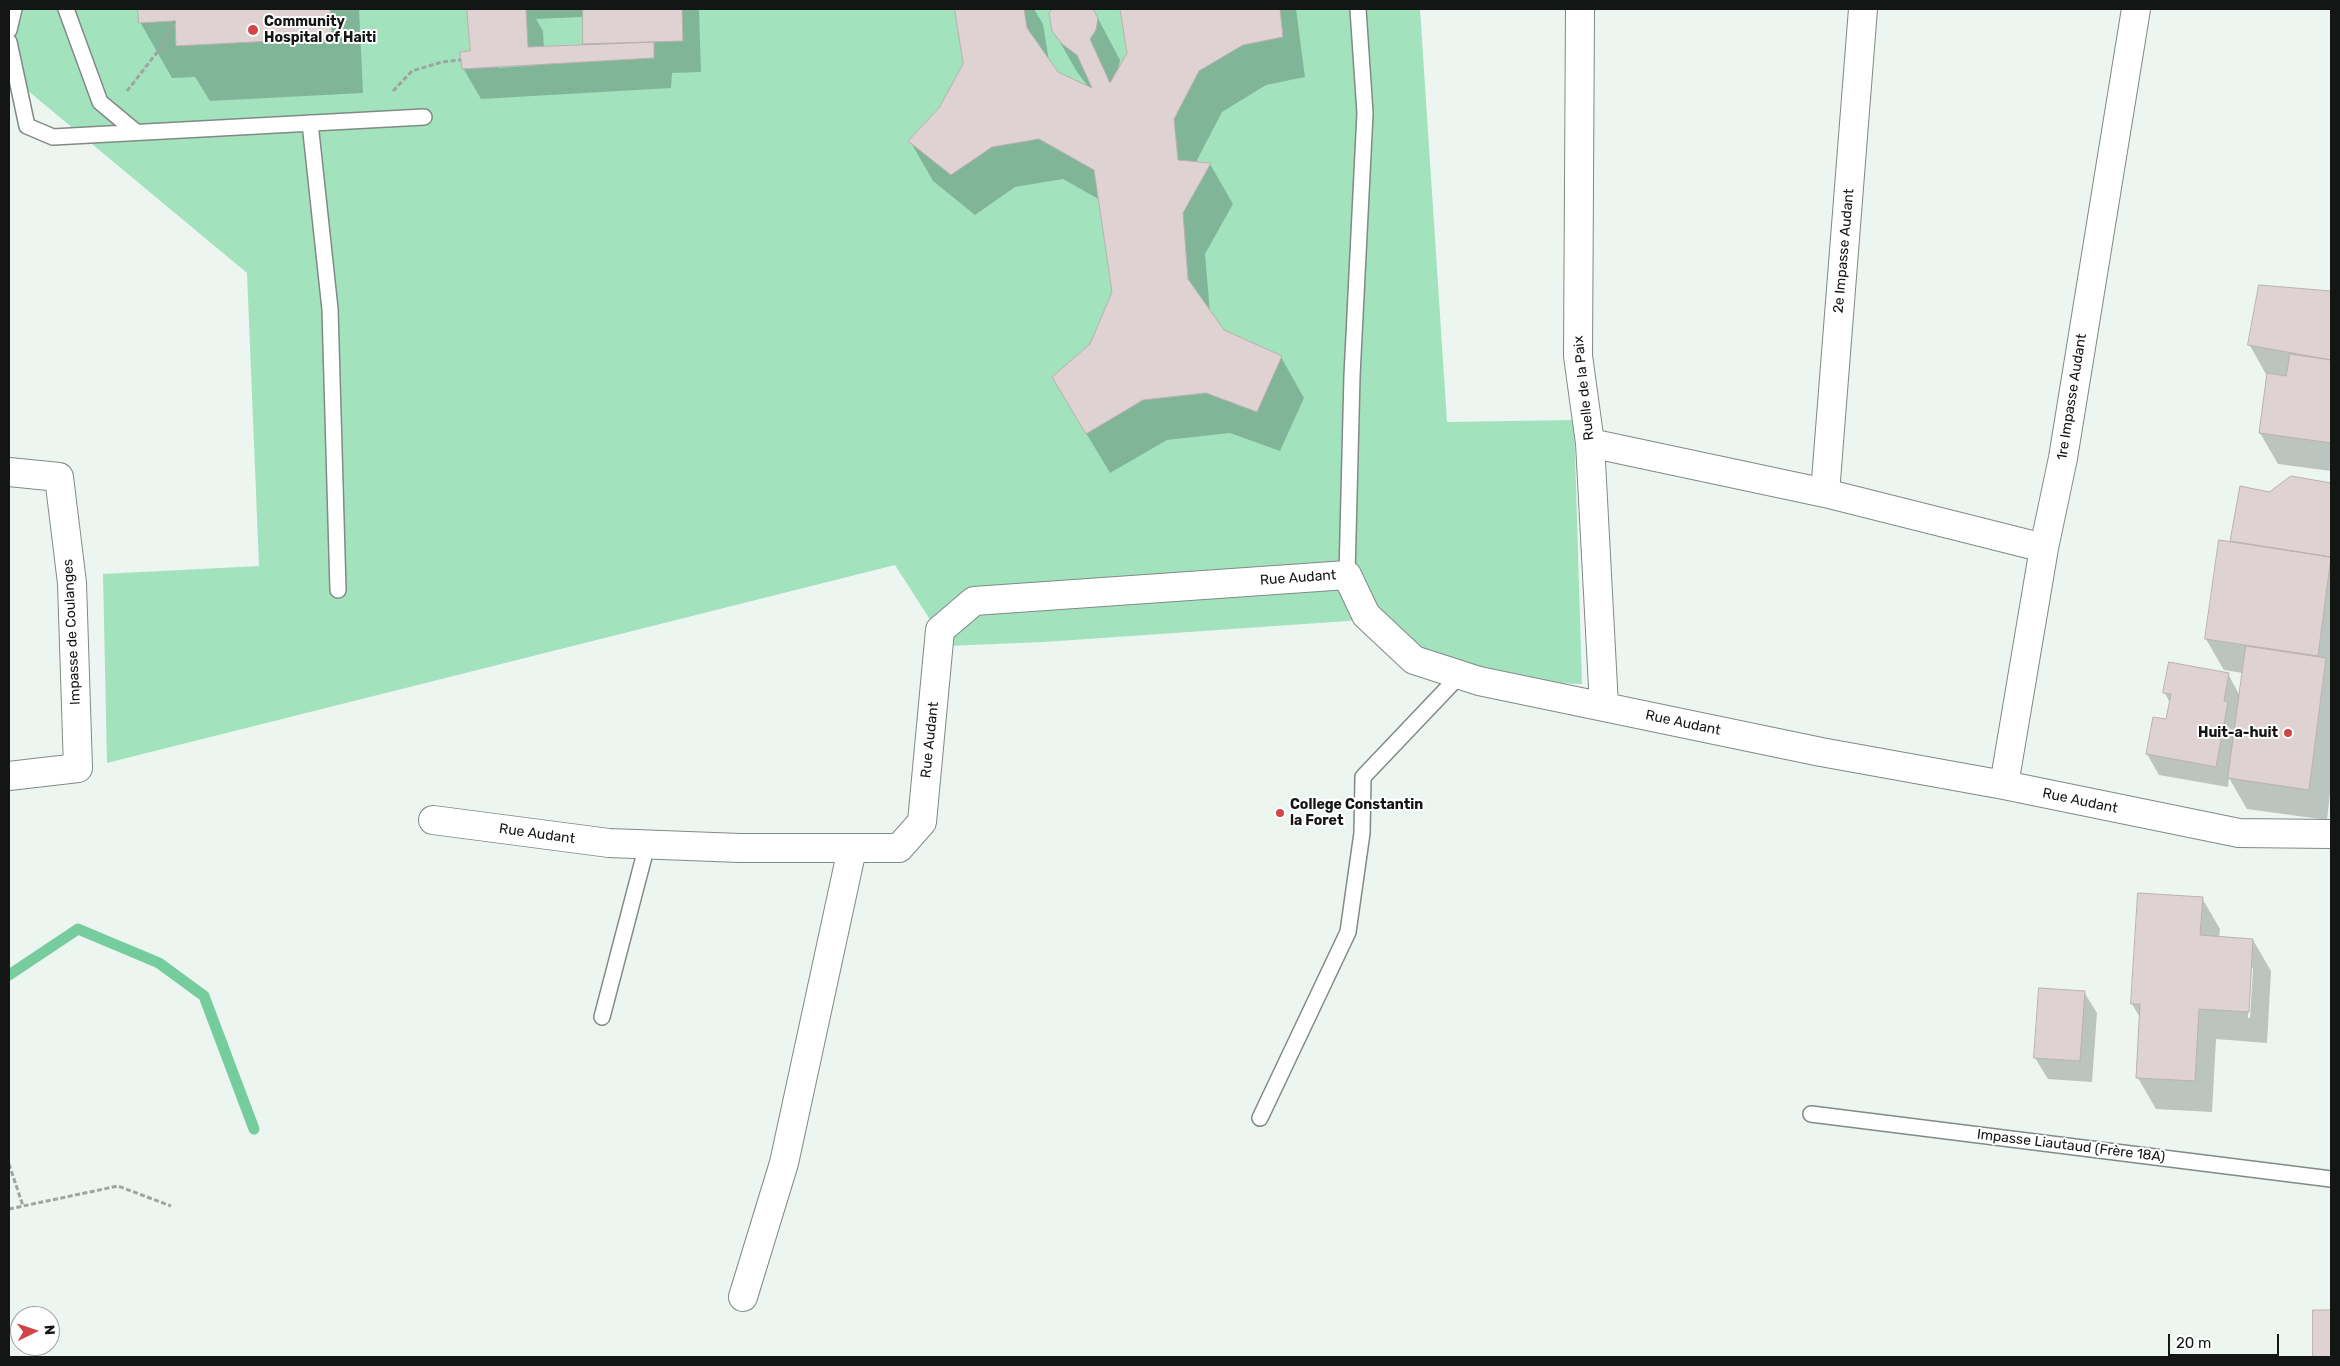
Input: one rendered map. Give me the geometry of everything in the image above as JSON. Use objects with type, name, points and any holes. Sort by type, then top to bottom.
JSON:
[{"type":"street","name":"Ruelle de la Paix","points":[[1580,9],[1578,356],[1590,443],[1604,706]]},
{"type":"street","name":"2e Impasse Audant","points":[[1825,493],[1863,9]]},
{"type":"street","name":"1re Impasse Audant","points":[[2004,785],[2044,548],[2063,458],[2136,9]]},
{"type":"street","points":[[1590,443],[1825,493],[2044,548]]},
{"type":"street","name":"Impasse de Coulanges","points":[[9,472],[59,477],[72,583],[78,768],[9,776]]},
{"type":"street","name":"Rue Audant","points":[[433,820],[608,843],[852,849],[899,848],[922,822],[940,630],[974,601],[1347,575],[1366,614],[1414,660],[1479,681],[1820,752],[2004,785],[2238,833],[2331,834]]},
{"type":"street","points":[[743,1297],[784,1163],[852,849]]},
{"type":"lane","points":[[9,30],[14,9]]},
{"type":"lane","points":[[66,9],[100,102],[136,132]]},
{"type":"lane","points":[[1347,575],[1352,376],[1365,113],[1358,9]]},
{"type":"lane","points":[[9,42],[27,126],[53,137],[424,117]]},
{"type":"lane","points":[[310,123],[330,309],[338,590]]},
{"type":"lane","points":[[1260,1118],[1348,932],[1362,833],[1363,778],[1460,675]]},
{"type":"lane","points":[[602,1017],[647,845]]},
{"type":"lane","name":"Impasse Liautaud (Frère 18A)","points":[[1811,1114],[2331,1179]]},
{"type":"path","points":[[135,79],[162,46],[174,21]]},
{"type":"path","points":[[412,71],[442,62],[461,60]]},
{"type":"path","points":[[9,1164],[23,1206]]},
{"type":"path","points":[[9,1209],[118,1186],[171,1206]]},
{"type":"green space","points":[[9,9],[1420,9],[1447,422],[1574,420],[1582,684],[1464,680],[1362,620],[1044,642],[947,646],[895,565],[107,763],[103,574],[259,566],[247,273],[9,75]]},
{"type":"building","name":"Community Hospital of Haiti","points":[[138,9],[330,9],[332,38],[176,46],[175,21],[139,23]]},
{"type":"building","points":[[467,9],[526,9],[528,47],[654,42],[654,58],[462,69],[460,52],[470,51]]},
{"type":"building","points":[[583,9],[682,9],[683,41],[583,44]]},
{"type":"building","points":[[955,9],[1024,9],[1027,28],[1058,72],[1092,88],[1077,55],[1062,44],[1052,31],[1049,13],[1052,9],[1093,9],[1098,18],[1096,30],[1090,39],[1110,83],[1127,53],[1120,9],[1280,9],[1283,37],[1243,45],[1199,71],[1174,119],[1178,160],[1211,163],[1183,213],[1188,279],[1224,330],[1282,356],[1257,412],[1206,393],[1143,400],[1086,434],[1052,377],[1090,344],[1112,292],[1094,170],[1039,139],[992,147],[951,175],[908,141],[939,108],[963,64]]},
{"type":"building","points":[[2259,285],[2331,291],[2331,360],[2248,345]]},
{"type":"building","points":[[2290,354],[2331,360],[2331,443],[2259,433],[2267,373],[2286,376]]},
{"type":"building","points":[[2291,476],[2331,483],[2331,557],[2230,541],[2240,486],[2269,492]]},
{"type":"building","points":[[2219,540],[2331,557],[2318,656],[2205,639]]},
{"type":"building","points":[[2246,646],[2326,658],[2309,790],[2228,778]]},
{"type":"building","points":[[2169,662],[2229,673],[2224,701],[2228,702],[2216,767],[2146,754],[2153,717],[2166,719],[2171,694],[2163,693]]},
{"type":"building","points":[[2138,893],[2203,897],[2200,935],[2253,939],[2249,1012],[2199,1009],[2195,1081],[2136,1078],[2140,1004],[2131,1004]]},
{"type":"building","points":[[2039,988],[2085,991],[2080,1061],[2034,1058]]},
{"type":"building","points":[[2313,1310],[2331,1310],[2331,1357],[2313,1357]]},
{"type":"waterway","points":[[9,975],[78,929],[159,963],[204,996],[254,1129]]},
{"type":"place","name":"Community Hospital of Haiti","points":[[253,30]]},
{"type":"place","name":"Huit-a-huit","points":[[2288,733]]},
{"type":"place","name":"College Constantin la Foret","points":[[1280,813]]}]
